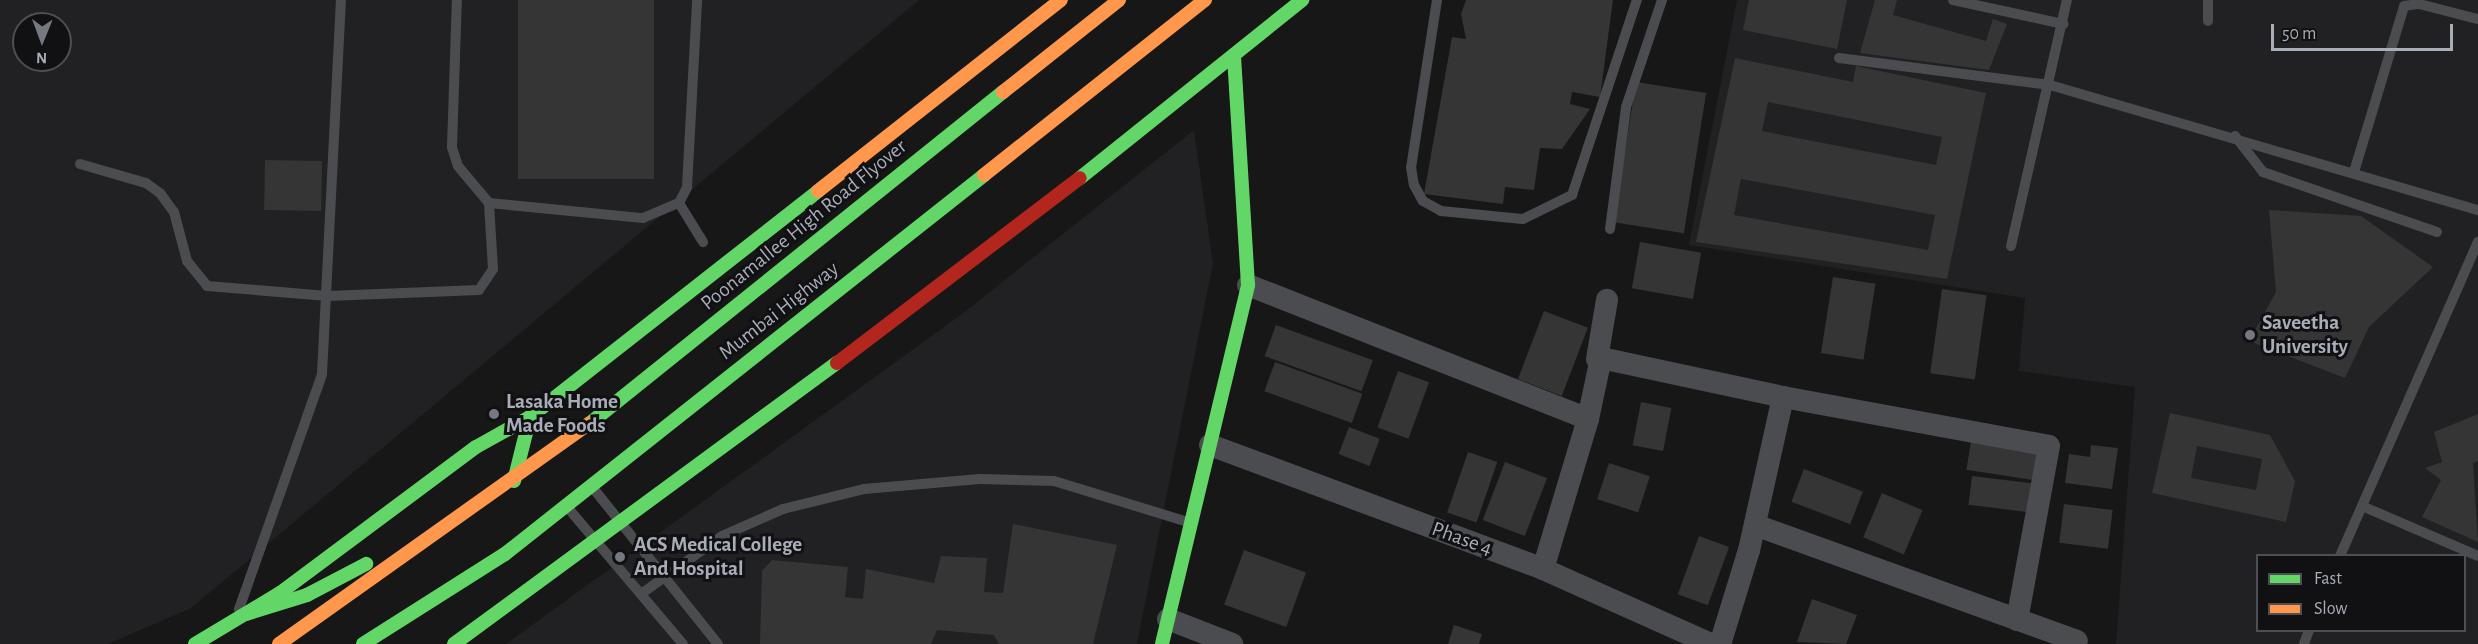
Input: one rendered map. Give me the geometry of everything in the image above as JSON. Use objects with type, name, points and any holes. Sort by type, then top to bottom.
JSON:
[{"type":"main road","points":[[195,644],[241,618],[476,447],[530,417],[1061,0]]},
{"type":"main road","name":"Poonamallee High Road Flyover","points":[[514,481],[1119,0]]},
{"type":"main road","name":"Mumbai Highway","points":[[366,642],[463,583],[566,506],[1204,0]]},
{"type":"main road","points":[[454,644],[988,252],[1302,0]]},
{"type":"main road","points":[[1162,644],[1248,285],[1234,56]]},
{"type":"main road","points":[[279,644],[447,531],[514,481],[530,417]]},
{"type":"main road","points":[[241,618],[307,595],[396,549],[447,531]]},
{"type":"street","points":[[1248,285],[1587,419]]},
{"type":"street","points":[[1543,569],[1587,419],[1607,300]]},
{"type":"street","points":[[1597,359],[1783,397],[2049,446],[2017,620]]},
{"type":"street","points":[[1720,644],[1755,525],[1783,397]]},
{"type":"street","name":"Phase 4","points":[[1210,445],[1543,569],[1711,644]]},
{"type":"street","points":[[1755,525],[2078,641]]},
{"type":"street","points":[[1168,619],[1232,644]]},
{"type":"lane","points":[[241,618],[322,374],[328,296],[341,0]]},
{"type":"lane","points":[[80,164],[146,183],[160,193],[174,212],[186,261],[207,286],[328,296],[479,290],[493,268],[489,203],[458,166],[452,147],[456,0]]},
{"type":"lane","points":[[489,203],[643,218],[679,203],[687,187],[697,0]]},
{"type":"lane","points":[[1437,0],[1411,167],[1414,185],[1423,201],[1441,211],[1523,219],[1572,195],[1637,0]]},
{"type":"lane","points":[[1610,229],[1626,107],[1662,0]]},
{"type":"lane","points":[[1953,0],[2063,24]]},
{"type":"lane","points":[[2011,246],[2050,85],[2067,0]]},
{"type":"lane","points":[[2208,0],[2208,21]]},
{"type":"lane","points":[[2354,172],[2404,6],[2419,4],[2478,19]]},
{"type":"lane","points":[[1839,58],[2050,85],[2235,136],[2478,210]]},
{"type":"lane","points":[[2235,136],[2264,172],[2437,232]]},
{"type":"lane","points":[[679,203],[703,242]]},
{"type":"lane","points":[[2340,554],[2478,242]]},
{"type":"lane","points":[[641,594],[662,576],[722,537],[783,508],[864,489],[980,479],[1054,481],[1191,523]]},
{"type":"lane","points":[[591,485],[718,644]]},
{"type":"lane","points":[[566,506],[597,539],[683,644]]},
{"type":"lane","points":[[2362,506],[2478,556]]},
{"type":"shaded area","points":[[0,0],[919,0],[191,608],[108,644],[0,644]]},
{"type":"shaded area","name":"Saveetha University","points":[[1737,0],[2478,0],[2478,644],[2116,644],[2135,387],[2019,371],[2025,298],[1689,245]]},
{"type":"shaded area","name":"ACS Medical College And Hospital","points":[[1194,130],[1213,263],[1137,644],[506,644],[962,314]]},
{"type":"building","points":[[518,0],[654,0],[654,179],[518,179]]},
{"type":"building","points":[[1466,0],[1613,0],[1600,97],[1572,92],[1570,104],[1590,109],[1562,149],[1540,148],[1534,190],[1505,187],[1503,204],[1424,194],[1452,37],[1466,39],[1461,14]]},
{"type":"building","points":[[1749,0],[1847,0],[1837,49],[1743,30]]},
{"type":"building","points":[[1875,0],[1897,0],[1893,15],[1986,41],[1993,19],[2007,24],[1989,70],[1860,53]]},
{"type":"building","points":[[1735,58],[1853,82],[1856,66],[1986,93],[1947,279],[1696,242]],"holes":[[[1768,102],[1942,137],[1936,165],[1762,131]],[[1741,179],[1935,215],[1928,250],[1734,215]]]},
{"type":"building","points":[[1636,82],[1706,93],[1684,233],[1614,222]]},
{"type":"building","points":[[265,160],[322,161],[321,211],[264,210]]},
{"type":"building","points":[[2269,210],[2361,216],[2433,267],[2369,327],[2345,378],[2249,341],[2276,292]]},
{"type":"building","points":[[1640,242],[1701,253],[1693,299],[1632,288]]},
{"type":"building","points":[[1833,277],[1875,284],[1863,360],[1821,353]]},
{"type":"building","points":[[1942,289],[1987,295],[1975,379],[1930,373]]},
{"type":"building","points":[[1544,311],[1588,328],[1562,396],[1518,379]]},
{"type":"building","points":[[1276,325],[1373,360],[1362,391],[1265,356]]},
{"type":"building","points":[[1275,362],[1362,394],[1352,423],[1264,391]]},
{"type":"building","points":[[1398,371],[1429,382],[1408,439],[1377,427]]},
{"type":"building","points":[[1641,402],[1671,408],[1663,451],[1633,445]]},
{"type":"building","points":[[2170,413],[2270,435],[2295,481],[2286,522],[2152,493]],"holes":[[[2197,446],[2262,459],[2256,490],[2191,478]]]},
{"type":"building","points":[[2478,414],[2478,461],[2473,463],[2478,542],[2422,517],[2441,480],[2425,468],[2442,462],[2434,432]]},
{"type":"building","points":[[1349,427],[1380,439],[1369,466],[1339,454]]},
{"type":"building","points":[[1971,441],[2037,451],[2033,480],[1966,470]]},
{"type":"building","points":[[2091,445],[2118,448],[2112,489],[2065,483],[2069,454],[2090,457]]},
{"type":"building","points":[[1468,452],[1497,462],[1476,523],[1447,513]]},
{"type":"building","points":[[1505,462],[1547,478],[1525,536],[1483,520]]},
{"type":"building","points":[[1609,463],[1650,476],[1638,512],[1597,499]]},
{"type":"building","points":[[1804,469],[1863,492],[1850,524],[1791,502]]},
{"type":"building","points":[[1972,476],[2035,484],[2031,512],[1968,505]]},
{"type":"building","points":[[1882,493],[1923,510],[1904,554],[1863,537]]},
{"type":"building","points":[[2064,504],[2113,510],[2108,549],[2059,543]]},
{"type":"building","points":[[1013,524],[1117,545],[1093,644],[999,644],[994,635],[937,630],[931,644],[760,644],[762,571],[772,560],[848,567],[845,597],[863,599],[866,569],[934,583],[941,556],[987,558],[984,592],[1003,593]]},
{"type":"building","points":[[1699,536],[1729,547],[1708,605],[1678,594]]},
{"type":"building","points":[[1244,550],[1306,573],[1286,627],[1224,605]]},
{"type":"building","points":[[1812,599],[1857,615],[1846,644],[1797,642]]},
{"type":"building","points":[[1454,625],[1482,634],[1479,644],[1448,644]]},
{"type":"traffic: fast","points":[[1080,178],[1302,0]]},
{"type":"traffic: fast","points":[[1162,644],[1248,285],[1234,56]]},
{"type":"traffic: fast","points":[[589,424],[1003,92]]},
{"type":"traffic: fast","points":[[363,644],[505,554],[984,175]]},
{"type":"traffic: fast","points":[[195,644],[280,593],[476,447],[530,417],[818,191]]},
{"type":"traffic: fast","points":[[454,644],[837,363]]},
{"type":"traffic: fast","points":[[514,481],[530,417]]},
{"type":"traffic: fast","points":[[246,614],[307,595],[366,564]]},
{"type":"traffic: slow","points":[[818,191],[1061,0]]},
{"type":"traffic: slow","points":[[1003,92],[1119,0]]},
{"type":"traffic: slow","points":[[984,175],[1205,0]]},
{"type":"traffic: slow","points":[[279,644],[589,424]]},
{"type":"traffic: jam","points":[[837,363],[1080,178]]},
{"type":"place","name":"Saveetha University","points":[[2250,335]]},
{"type":"place","name":"Lasaka Home Made Foods","points":[[494,414]]},
{"type":"place","name":"ACS Medical College And Hospital","points":[[620,557]]}]
